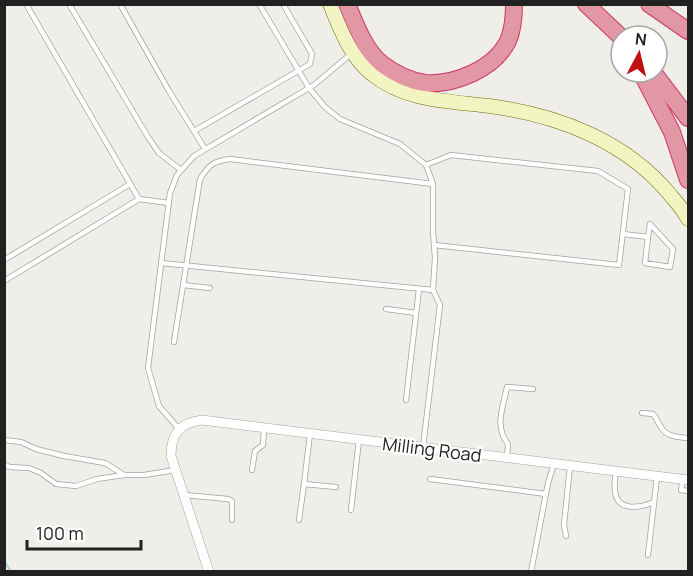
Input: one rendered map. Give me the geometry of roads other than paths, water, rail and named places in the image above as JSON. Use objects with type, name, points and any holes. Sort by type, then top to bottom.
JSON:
[{"type":"highway","points":[[347,4],[369,50],[381,63],[407,78],[423,83],[448,82],[466,76],[482,68],[498,55],[508,40],[513,22],[514,4]]},
{"type":"highway","points":[[586,4],[609,26]]},
{"type":"highway","points":[[649,4],[688,30]]},
{"type":"highway","points":[[660,4],[688,30]]},
{"type":"highway","points":[[647,84],[672,132],[688,180]]},
{"type":"highway","points":[[662,84],[688,118]]},
{"type":"main road","points":[[330,4],[344,37],[357,59],[385,84],[423,98],[534,114],[590,133],[642,165],[663,186],[688,219]]},
{"type":"street","name":"Milling Road","points":[[179,429],[186,424],[202,420],[686,480]]},
{"type":"street","points":[[179,429],[173,438],[171,456],[209,572]]},
{"type":"lane","points":[[26,4],[139,200]]},
{"type":"lane","points":[[69,4],[148,138],[159,153],[181,170]]},
{"type":"lane","points":[[120,4],[205,149]]},
{"type":"lane","points":[[259,4],[309,88],[325,107],[340,119],[400,144],[426,165],[433,184],[435,258],[433,291],[440,305],[423,448]]},
{"type":"lane","points":[[194,131],[310,64],[312,54],[283,4]]},
{"type":"lane","points":[[179,429],[159,406],[148,368],[170,193],[177,175],[194,156],[309,88],[353,52]]},
{"type":"lane","points":[[426,165],[451,155],[598,171],[628,189],[619,265],[434,244]]},
{"type":"lane","points":[[174,342],[200,179],[208,166],[219,160],[230,159],[433,184]]},
{"type":"lane","points":[[4,260],[130,184]]},
{"type":"lane","points":[[4,281],[139,200],[169,203]]},
{"type":"lane","points":[[650,224],[673,249],[670,267],[645,263],[648,237],[650,224]]},
{"type":"lane","points":[[623,234],[648,237]]},
{"type":"lane","points":[[161,263],[433,291]]},
{"type":"lane","points":[[183,285],[210,288]]},
{"type":"lane","points":[[406,400],[419,289]]},
{"type":"lane","points":[[386,309],[416,313]]},
{"type":"lane","points":[[507,458],[508,444],[503,437],[500,425],[507,387],[533,389]]},
{"type":"lane","points":[[642,413],[653,414],[666,433],[688,438]]},
{"type":"lane","points":[[252,470],[255,450],[263,445],[264,428]]},
{"type":"lane","points":[[299,520],[310,434]]},
{"type":"lane","points":[[4,440],[21,442],[36,449],[64,456],[105,463],[124,475]]},
{"type":"lane","points":[[351,510],[359,440]]},
{"type":"lane","points":[[4,464],[29,468],[41,473],[56,484],[76,486],[97,479],[176,470]]},
{"type":"lane","points":[[531,572],[554,464]]},
{"type":"lane","points":[[566,536],[564,525],[570,466]]},
{"type":"lane","points":[[616,471],[615,492],[622,503],[638,508],[654,502]]},
{"type":"lane","points":[[648,555],[657,476]]},
{"type":"lane","points":[[430,479],[546,494]]},
{"type":"lane","points":[[686,480],[681,490],[688,491]]},
{"type":"lane","points":[[304,484],[336,487]]},
{"type":"lane","points":[[184,495],[232,501],[232,520]]},
{"type":"waterway","points":[[4,560],[11,572]]}]
